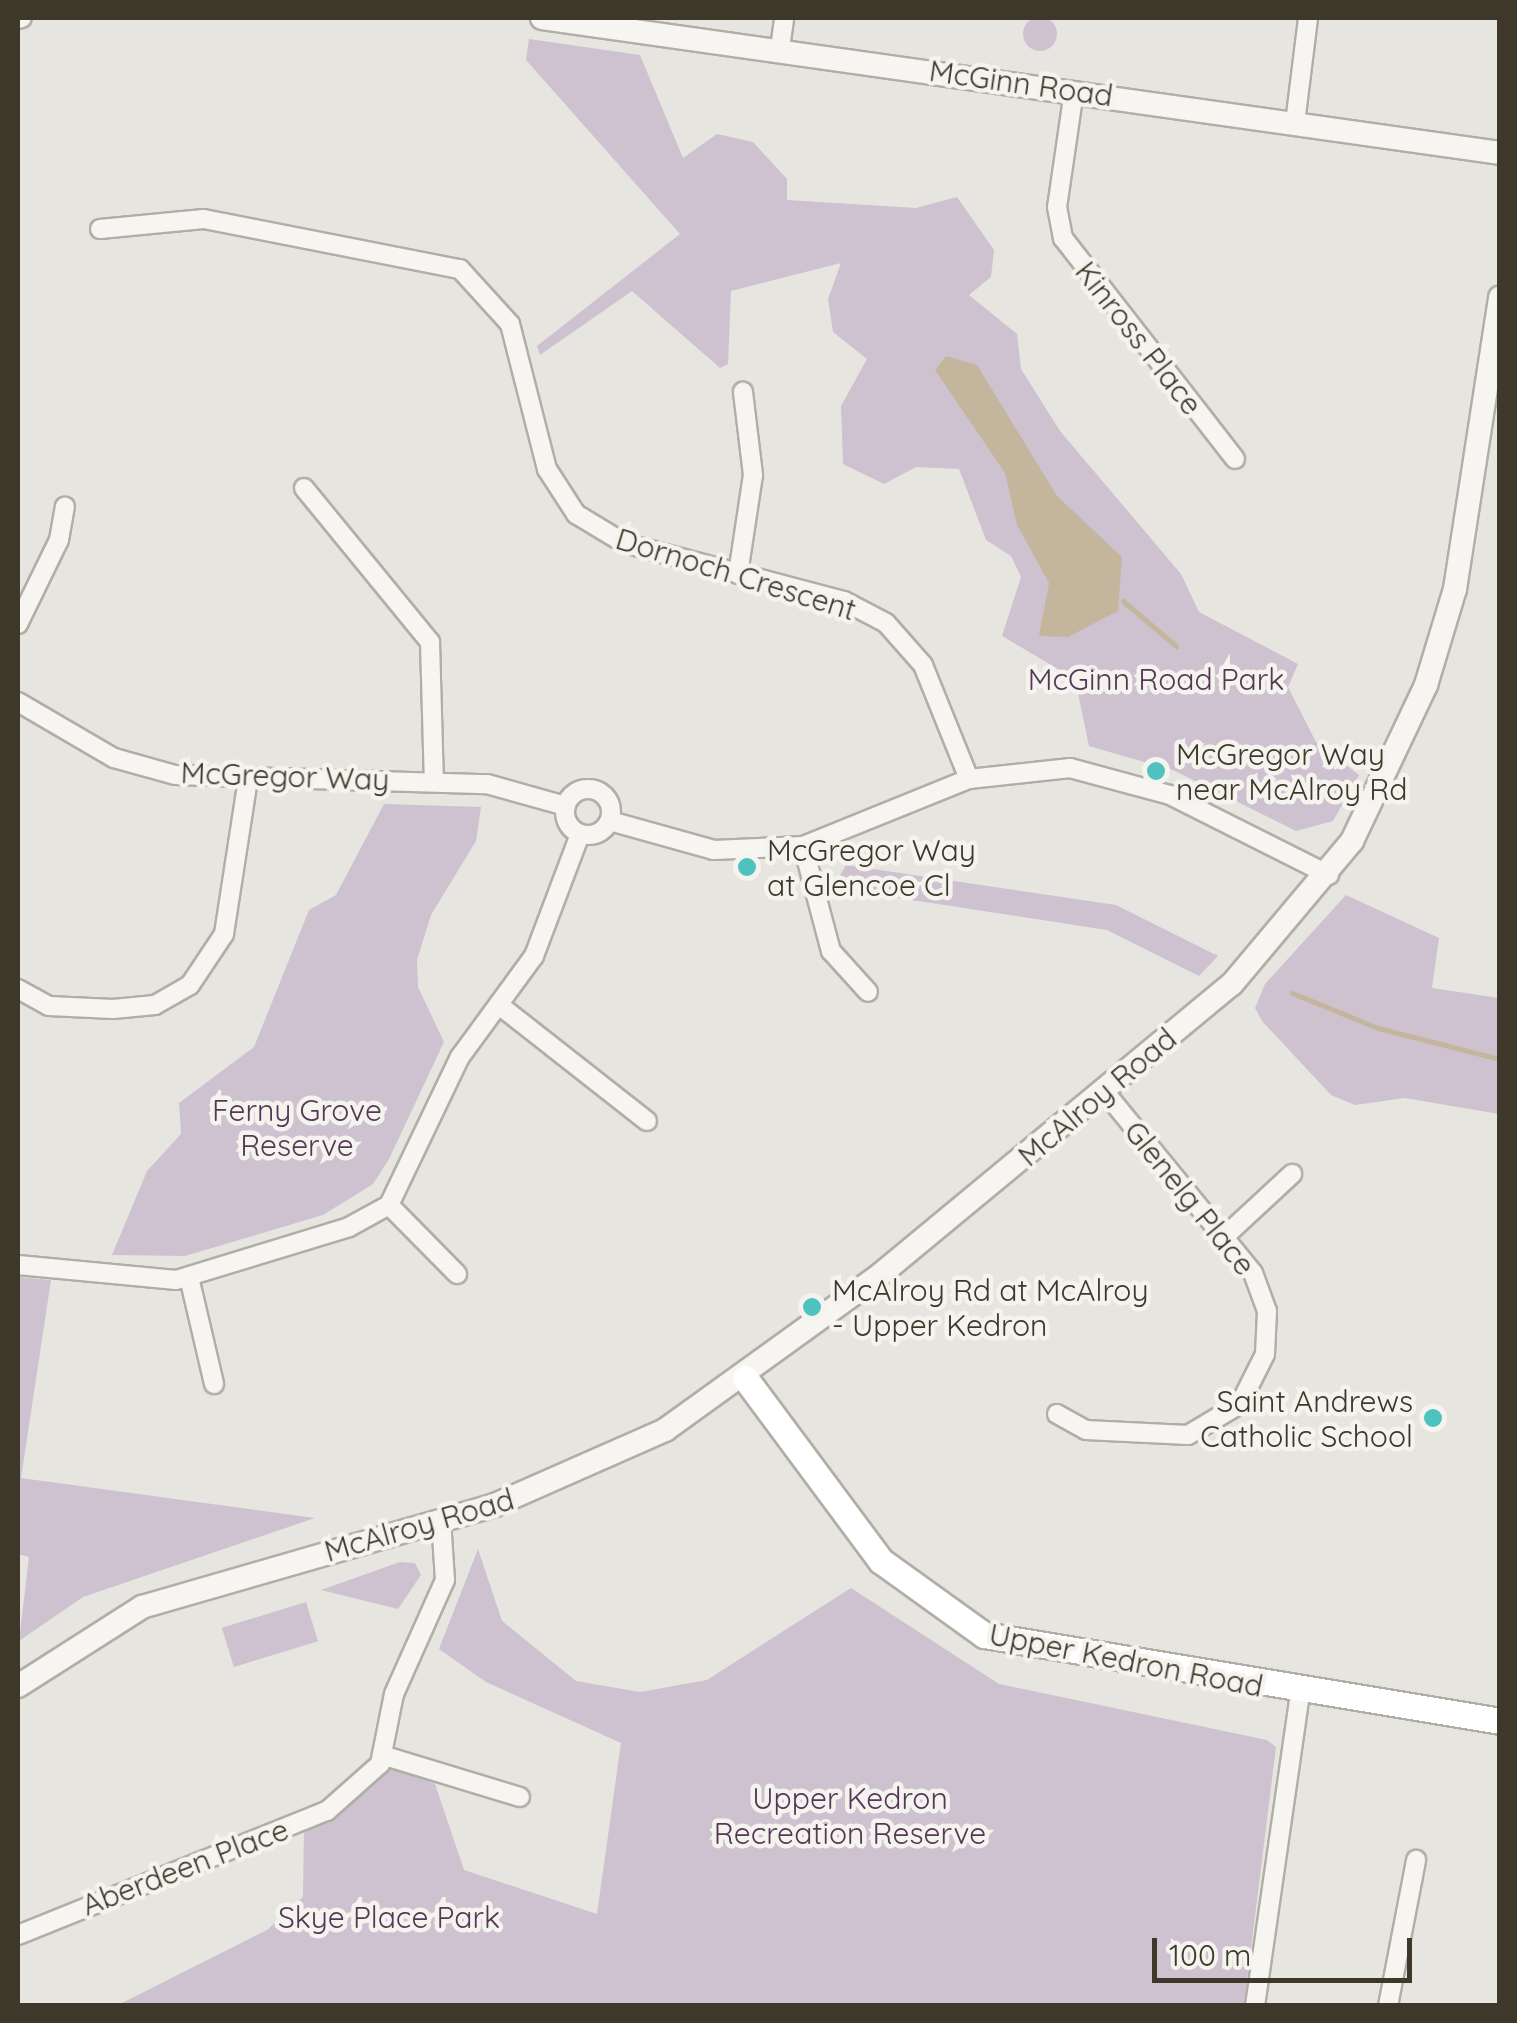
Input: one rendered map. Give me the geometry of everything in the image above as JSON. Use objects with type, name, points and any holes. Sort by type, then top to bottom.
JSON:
[{"type":"main road","name":"Upper Kedron Road","points":[[745,1378],[857,1534],[954,1619],[1008,1643],[1300,1694],[1500,1722]]},
{"type":"street","name":"McGinn Road","points":[[542,18],[780,48],[1500,154]]},
{"type":"street","points":[[780,48],[784,18]]},
{"type":"street","points":[[1295,123],[1308,18]]},
{"type":"street","name":"Kinross Place","points":[[1074,91],[1058,206],[1063,238],[1235,460]]},
{"type":"street","name":"Dornoch Crescent","points":[[100,229],[204,219],[460,269],[510,324],[547,469],[576,514],[609,537],[844,602],[900,635],[924,665],[969,780]]},
{"type":"street","name":"McAlroy Road","points":[[18,1686],[132,1611],[441,1520],[586,1470],[745,1378],[1232,984],[1329,875],[1376,800],[1440,648],[1493,390],[1500,297]]},
{"type":"street","points":[[738,574],[753,475],[743,392]]},
{"type":"street","points":[[304,488],[430,642],[434,780]]},
{"type":"street","points":[[18,624],[59,540],[65,507]]},
{"type":"street","name":"McGregor Way","points":[[18,702],[114,758],[175,774],[248,779],[434,780],[566,806]]},
{"type":"street","points":[[610,820],[714,850],[804,846],[969,780],[1050,768],[1112,774],[1329,875]]},
{"type":"street","points":[[18,989],[49,1006],[113,1009],[155,1005],[190,985],[227,921],[248,779]]},
{"type":"street","points":[[18,1265],[189,1277],[349,1227],[390,1205],[460,1057],[534,956],[580,834],[566,806],[578,791],[598,791],[610,820]]},
{"type":"street","points":[[580,834],[598,834],[610,820]]},
{"type":"street","points":[[804,846],[831,951],[868,992]]},
{"type":"street","points":[[499,1005],[647,1120]]},
{"type":"street","name":"Glenelg Place","points":[[1057,1414],[1086,1430],[1160,1440],[1204,1430],[1240,1404],[1265,1354],[1267,1312],[1253,1273],[1104,1091]]},
{"type":"street","points":[[1224,1237],[1292,1174]]},
{"type":"street","points":[[390,1205],[458,1274]]},
{"type":"street","points":[[189,1277],[214,1384]]},
{"type":"street","points":[[441,1520],[445,1580],[394,1694],[384,1756],[520,1797]]},
{"type":"street","points":[[1255,2006],[1300,1694]]},
{"type":"street","name":"Aberdeen Place","points":[[18,1935],[327,1811],[384,1756]]},
{"type":"street","points":[[1388,2006],[1416,1860]]},
{"type":"green space","points":[[1040,17],[1052,22],[1057,34],[1052,46],[1040,51],[1028,46],[1023,34],[1028,22]]},
{"type":"green space","name":"McGinn Road Park","points":[[529,39],[640,55],[683,158],[717,134],[753,142],[787,179],[787,200],[916,208],[957,197],[994,250],[991,277],[969,295],[1017,334],[1021,369],[1060,431],[1181,574],[1199,612],[1298,664],[1288,687],[1316,742],[1359,775],[1333,821],[1296,831],[1175,771],[1089,746],[1075,679],[1002,636],[1021,577],[1011,556],[986,540],[959,469],[916,467],[884,484],[843,464],[841,406],[867,359],[833,332],[828,299],[841,263],[731,291],[728,364],[720,368],[632,291],[540,355],[537,346],[680,234],[526,60]]},
{"type":"green space","name":"Ferny Grove Reserve","points":[[384,804],[481,807],[476,841],[431,915],[417,960],[418,987],[444,1042],[389,1159],[373,1184],[323,1215],[185,1256],[112,1255],[147,1171],[181,1134],[179,1103],[254,1047],[309,910],[336,895]]},
{"type":"green space","points":[[846,865],[1116,905],[1218,956],[1199,976],[1107,930],[833,888]]},
{"type":"green space","points":[[1346,895],[1439,938],[1432,988],[1499,998],[1499,1114],[1405,1098],[1355,1105],[1331,1095],[1262,1021],[1255,1008],[1265,984]]},
{"type":"green space","points":[[18,1277],[51,1280],[21,1478],[315,1518],[83,1597],[19,1641],[29,1557],[18,1554]]},
{"type":"green space","name":"Upper Kedron Recreation Reserve","points":[[478,1549],[502,1621],[576,1681],[640,1692],[707,1680],[851,1588],[999,1684],[1267,1740],[1276,1747],[1244,2005],[116,2006],[267,1930],[303,1897],[304,1830],[394,1767],[435,1784],[464,1870],[597,1914],[621,1743],[486,1682],[439,1649]]},
{"type":"green space","points":[[400,1562],[415,1563],[421,1575],[398,1609],[321,1590]]},
{"type":"green space","points":[[306,1602],[318,1641],[234,1667],[222,1628]]},
{"type":"shaded area","points":[[946,356],[977,365],[1057,496],[1122,557],[1118,611],[1068,637],[1039,636],[1049,583],[1017,525],[1005,473],[935,370]]},
{"type":"waterway","points":[[1123,601],[1176,646]]},
{"type":"waterway","points":[[1292,993],[1378,1028],[1500,1059]]},
{"type":"place","name":"McGregor Way near McAlroy Rd","points":[[1156,771]]},
{"type":"place","name":"McGregor Way at Glencoe Cl","points":[[747,867]]},
{"type":"place","name":"McAlroy Rd at McAlroy - Upper Kedron","points":[[812,1307]]},
{"type":"place","name":"Saint Andrews Catholic School","points":[[1433,1418]]},
{"type":"park label","name":"Skye Place Park","points":[[389,1917]]}]
